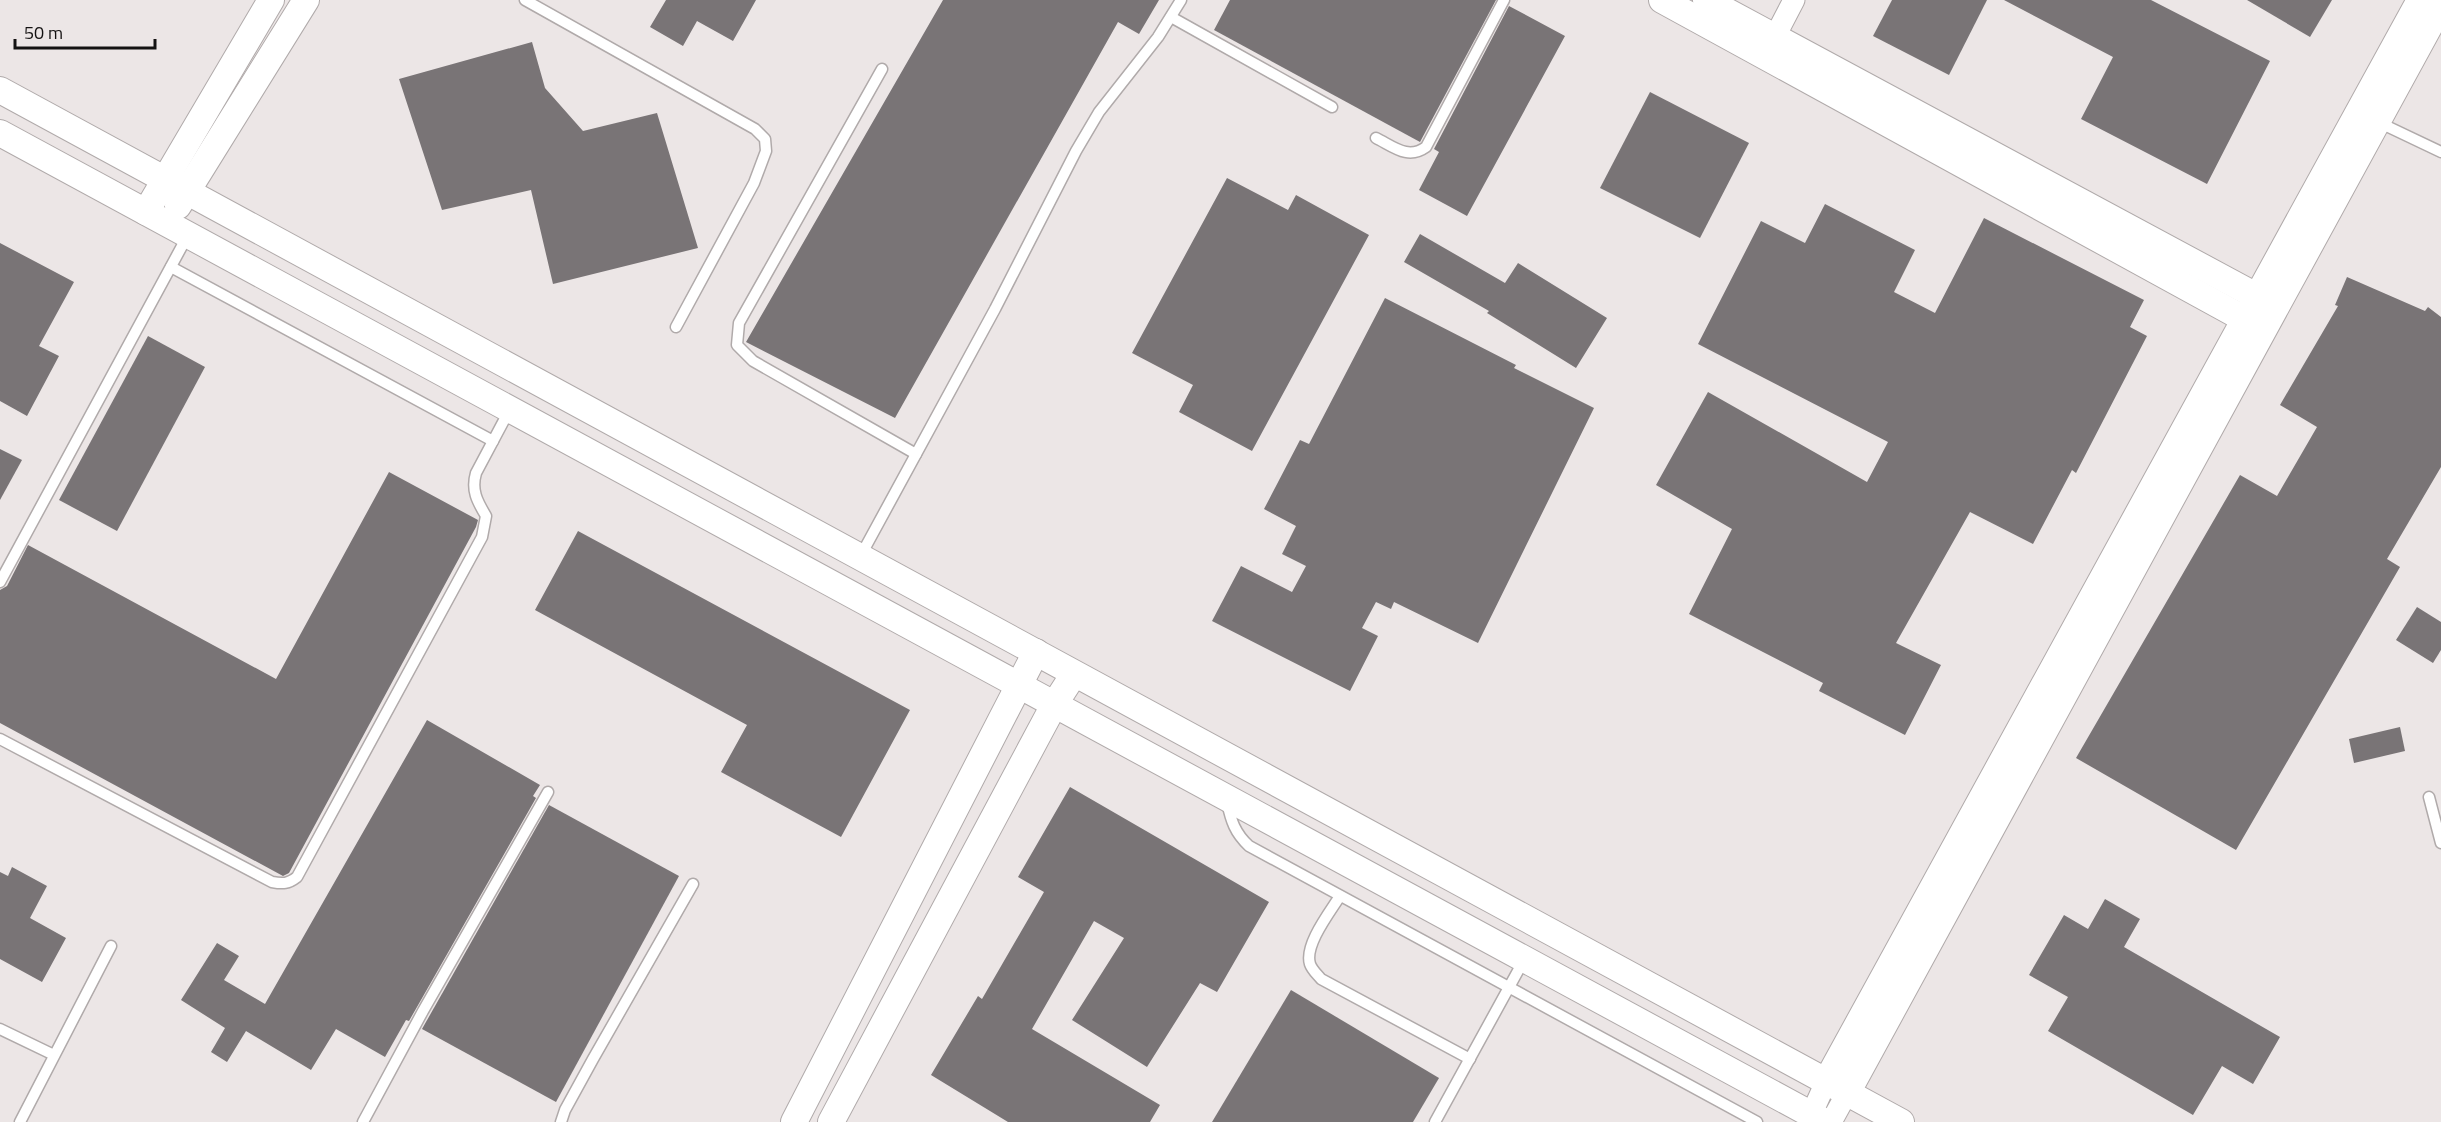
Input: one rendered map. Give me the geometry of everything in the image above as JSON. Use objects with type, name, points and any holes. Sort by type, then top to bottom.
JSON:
[{"type":"street","points":[[167,224],[164,179],[271,0]]},
{"type":"street","points":[[167,224],[306,0]]},
{"type":"street","points":[[1662,0],[1770,47],[2267,302]]},
{"type":"street","points":[[1706,0],[1770,47],[2254,325]]},
{"type":"street","points":[[1770,47],[1794,0]]},
{"type":"street","points":[[2267,302],[2420,0]]},
{"type":"street","points":[[0,133],[1822,1120],[1837,1087],[2254,325],[2378,122],[2441,5]]},
{"type":"street","points":[[0,90],[1901,1122]]},
{"type":"street","points":[[794,1122],[1035,652]]},
{"type":"street","points":[[831,1122],[1054,705],[1074,674]]},
{"type":"lane","points":[[525,0],[755,129],[765,139],[766,151],[754,183],[676,327]]},
{"type":"lane","points":[[860,557],[1099,112],[1139,63],[1181,0]]},
{"type":"lane","points":[[1376,138],[1409,154],[1417,153],[1426,147],[1504,0]]},
{"type":"lane","points":[[1171,17],[1332,107]]},
{"type":"lane","points":[[882,69],[739,323],[737,345],[753,361],[916,454]]},
{"type":"lane","points":[[2378,122],[2441,152]]},
{"type":"lane","points":[[0,582],[171,267],[167,224]]},
{"type":"lane","points":[[171,267],[493,441]]},
{"type":"lane","points":[[0,739],[272,882],[290,883],[297,877],[482,537],[486,516],[477,500],[473,484],[476,473],[510,409]]},
{"type":"lane","points":[[363,1122],[423,1011],[548,792]]},
{"type":"lane","points":[[2429,797],[2441,843]]},
{"type":"lane","points":[[1227,798],[1231,821],[1237,835],[1249,846],[1757,1122]]},
{"type":"lane","points":[[561,1122],[565,1110],[593,1059],[693,884]]},
{"type":"lane","points":[[1340,896],[1314,938],[1308,956],[1311,967],[1321,979],[1470,1059]]},
{"type":"lane","points":[[20,1122],[111,946]]},
{"type":"lane","points":[[1435,1122],[1525,960]]},
{"type":"lane","points":[[0,1029],[54,1055]]},
{"type":"building","points":[[666,0],[756,0],[733,41],[697,21],[683,46],[650,27]]},
{"type":"building","points":[[943,0],[1159,0],[1139,34],[1118,22],[895,418],[746,342]]},
{"type":"building","points":[[1230,0],[1496,0],[1420,142],[1214,30]]},
{"type":"building","points":[[1892,0],[1987,0],[1949,75],[1873,36]]},
{"type":"building","points":[[2004,0],[2151,0],[2270,61],[2207,184],[2081,119],[2113,57]]},
{"type":"building","points":[[2247,0],[2332,0],[2310,37]]},
{"type":"building","points":[[1509,6],[1565,36],[1467,216],[1419,190],[1439,152],[1434,149]]},
{"type":"building","points":[[532,42],[545,88],[583,131],[657,113],[698,248],[553,284],[531,190],[442,210],[399,79]]},
{"type":"building","points":[[1650,92],[1749,143],[1700,238],[1600,188]]},
{"type":"building","points":[[1227,178],[1288,210],[1296,195],[1369,235],[1252,451],[1179,412],[1193,385],[1132,353]]},
{"type":"building","points":[[1825,204],[1915,250],[1894,292],[1935,313],[1984,218],[2144,300],[2130,327],[2147,336],[2076,473],[2072,470],[2033,544],[1970,512],[1896,643],[1941,665],[1905,735],[1819,691],[1823,683],[1689,614],[1732,529],[1656,485],[1708,392],[1867,482],[1888,442],[1698,344],[1761,221],[1805,243]]},
{"type":"building","points":[[1420,234],[1505,283],[1518,263],[1607,318],[1576,368],[1487,313],[1489,311],[1404,262]]},
{"type":"building","points":[[0,243],[74,282],[39,346],[59,356],[27,416],[0,401]]},
{"type":"building","points":[[2347,277],[2425,311],[2428,307],[2441,317],[2441,467],[2387,559],[2400,567],[2236,850],[2076,758],[2240,475],[2277,496],[2317,427],[2280,405],[2338,306],[2335,305]]},
{"type":"building","points":[[1385,298],[1516,365],[1514,368],[1594,408],[1478,643],[1394,602],[1391,609],[1376,602],[1362,628],[1378,636],[1350,691],[1212,621],[1241,566],[1292,592],[1306,566],[1282,554],[1296,526],[1264,509],[1300,440],[1309,444]]},
{"type":"building","points":[[148,336],[205,367],[117,531],[59,500]]},
{"type":"building","points":[[0,449],[22,460],[0,500]]},
{"type":"building","points":[[389,472],[478,520],[289,873],[283,876],[0,723],[0,590],[7,586],[28,545],[276,679]]},
{"type":"building","points":[[578,531],[910,710],[841,837],[721,772],[747,725],[535,610]]},
{"type":"building","points":[[2417,607],[2441,622],[2441,650],[2433,663],[2396,640]]},
{"type":"building","points":[[427,720],[540,785],[533,796],[536,798],[409,1021],[406,1020],[385,1057],[336,1029],[311,1070],[246,1031],[227,1062],[211,1052],[225,1028],[181,1000],[217,943],[239,956],[224,980],[265,1004]]},
{"type":"building","points":[[2400,727],[2405,751],[2354,763],[2349,739]]},
{"type":"building","points":[[1070,787],[1269,902],[1217,992],[1200,983],[1147,1067],[1072,1020],[1124,938],[1094,921],[1032,1029],[1160,1105],[1150,1122],[1008,1122],[931,1075],[978,996],[982,999],[1044,892],[1018,877]]},
{"type":"building","points":[[549,805],[679,876],[556,1102],[422,1029]]},
{"type":"building","points":[[12,867],[47,886],[30,918],[66,938],[42,982],[0,959],[0,872],[8,876]]},
{"type":"building","points":[[2105,899],[2140,919],[2124,947],[2280,1037],[2253,1084],[2222,1066],[2193,1115],[2048,1031],[2068,997],[2029,975],[2064,915],[2088,929]]},
{"type":"building","points":[[1291,990],[1439,1078],[1413,1122],[1212,1122]]}]
